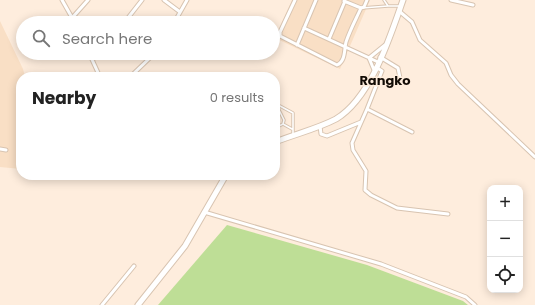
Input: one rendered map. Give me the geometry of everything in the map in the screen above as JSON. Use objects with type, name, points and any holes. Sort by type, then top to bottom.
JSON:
[{"type":"main road","points":[[280,140],[337,118],[353,104],[362,92],[377,64],[402,3]]},
{"type":"main road","points":[[138,305],[179,256],[223,180]]},
{"type":"street","points":[[62,0],[71,16]]},
{"type":"street","points":[[74,16],[88,0]]},
{"type":"street","points":[[129,16],[142,0]]},
{"type":"street","points":[[164,0],[180,12]]},
{"type":"street","points":[[178,16],[187,0]]},
{"type":"street","points":[[294,0],[280,34],[282,38],[337,65],[340,63],[361,8],[364,7],[367,0]]},
{"type":"street","points":[[297,45],[316,0]]},
{"type":"street","points":[[329,39],[344,0],[361,8]]},
{"type":"street","points":[[451,0],[473,5]]},
{"type":"street","points":[[399,11],[412,22],[420,40],[446,63],[451,75],[458,84],[535,156]]},
{"type":"street","points":[[304,28],[369,58],[382,70],[352,143],[354,150],[366,171],[366,190],[371,195],[397,208],[448,214]]},
{"type":"street","points":[[369,58],[386,43]]},
{"type":"street","points":[[369,58],[377,64],[398,68],[401,83]]},
{"type":"street","points":[[93,60],[98,72]]},
{"type":"street","points":[[135,72],[148,60]]},
{"type":"street","points":[[367,109],[412,132]]},
{"type":"street","points":[[321,125],[320,132],[324,136],[361,122]]},
{"type":"street","points":[[0,149],[6,150]]},
{"type":"street","points":[[204,212],[381,264],[466,297],[475,305]]},
{"type":"street","points":[[102,305],[134,266]]},
{"type":"lane","points":[[384,0],[388,6]]},
{"type":"lane","points":[[361,8],[388,6],[402,3]]},
{"type":"lane","points":[[280,106],[293,114],[293,135]]},
{"type":"lane","points":[[280,112],[284,120],[283,124]]},
{"type":"lane","points":[[283,124],[292,129]]},
{"type":"shaded area","points":[[292,0],[370,0],[340,69],[280,40],[280,27]]},
{"type":"shaded area","points":[[0,21],[16,54],[16,60],[19,60],[24,72],[16,72],[16,169],[0,167]]},
{"type":"green space","points":[[227,225],[367,265],[463,301],[468,305],[158,305]]},
{"type":"district","name":"Rangko","points":[[385,80]]}]
